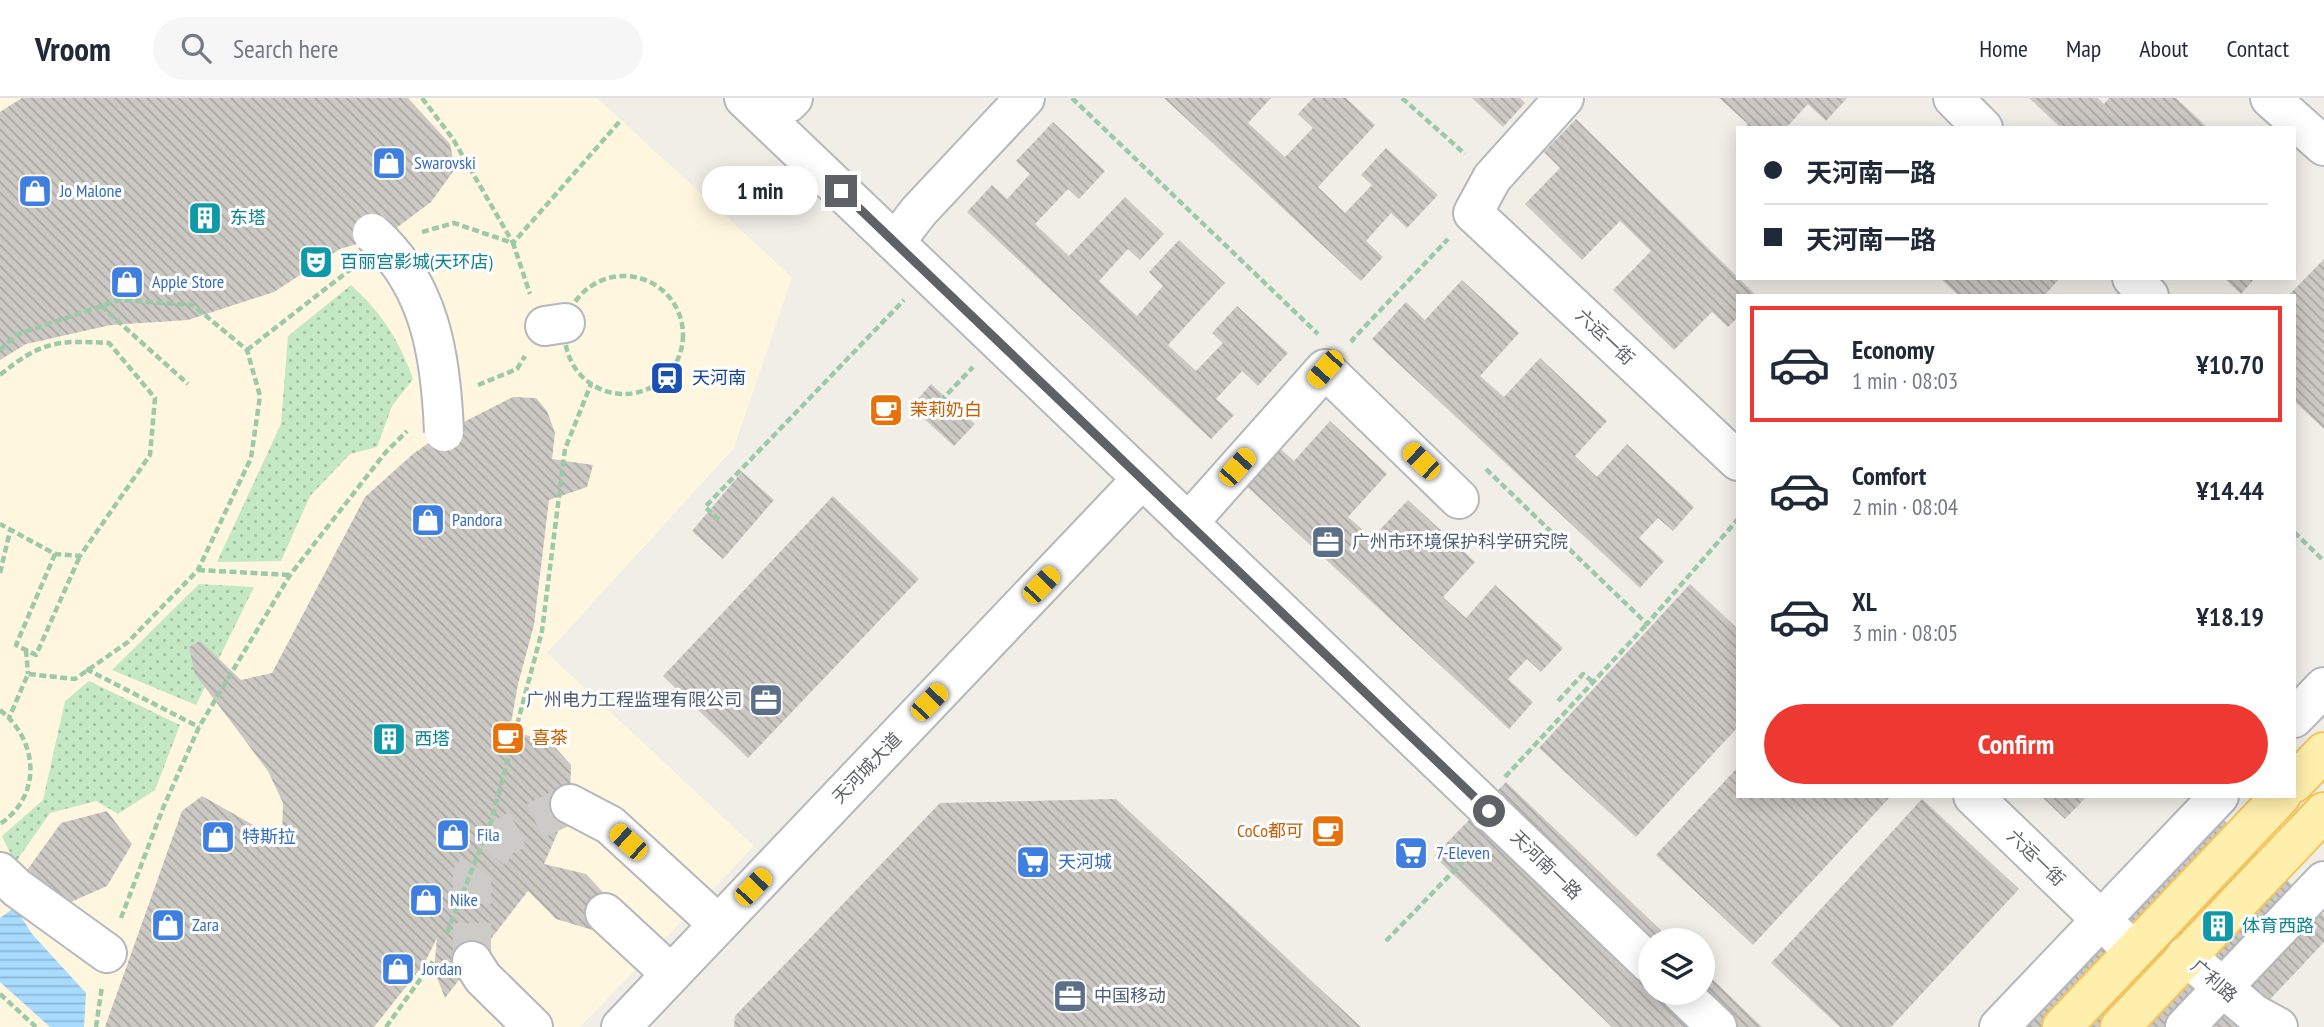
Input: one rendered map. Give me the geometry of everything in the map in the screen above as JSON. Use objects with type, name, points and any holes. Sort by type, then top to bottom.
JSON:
[{"type":"main road","points":[[2296,781],[2324,751]]},
{"type":"main road","points":[[2062,1027],[2279,798]]},
{"type":"main road","points":[[2120,1027],[2324,812]]},
{"type":"street","name":"天河南一路","points":[[744,98],[1638,953]]},
{"type":"street","points":[[895,242],[919,211],[1025,98]]},
{"type":"street","points":[[1473,213],[1492,177],[1564,98]]},
{"type":"street","points":[[1953,98],[1981,126]]},
{"type":"street","points":[[2282,114],[2324,146]]},
{"type":"street","name":"六运一街","points":[[1473,213],[1736,459]]},
{"type":"street","points":[[369,246],[392,251],[417,293],[433,336],[441,372],[429,428]]},
{"type":"street","points":[[2134,280],[2147,294]]},
{"type":"street","points":[[1188,523],[1325,369],[1459,499]]},
{"type":"street","name":"天河城大道","points":[[621,1027],[1142,479]]},
{"type":"street","points":[[2296,716],[2324,687]]},
{"type":"street","name":"六运一街","points":[[1975,798],[2134,951]]},
{"type":"street","points":[[1998,1027],[2217,798]]},
{"type":"street","points":[[570,804],[610,825],[718,924]]},
{"type":"street","points":[[2185,1027],[2324,881]]},
{"type":"street","points":[[19,884],[107,953]]},
{"type":"street","points":[[605,913],[671,974]]},
{"type":"street","points":[[450,954],[483,978],[533,1027]]},
{"type":"street","name":"广利路","points":[[2186,956],[2221,989],[2254,1014],[2277,1027]]},
{"type":"street","points":[[1694,1005],[1717,1027]]},
{"type":"path","points":[[422,98],[453,139],[513,243],[526,284],[555,325],[570,360],[581,377],[617,394],[637,394],[656,386],[670,372],[680,355],[684,335],[680,316],[670,298],[656,285],[638,277],[619,275],[601,280],[585,290],[555,325],[517,369],[469,389]]},
{"type":"path","points":[[1072,98],[1319,335]]},
{"type":"path","points":[[1402,98],[1492,177]]},
{"type":"path","points":[[513,243],[621,120]]},
{"type":"path","points":[[1362,349],[1352,340],[1473,213]]},
{"type":"path","points":[[414,234],[454,223],[513,243]]},
{"type":"path","points":[[247,350],[369,246]]},
{"type":"path","points":[[719,520],[705,507],[905,299]]},
{"type":"path","points":[[0,350],[16,335],[119,300],[193,305],[247,350],[260,396],[251,458],[198,570],[128,642],[75,679],[28,674]]},
{"type":"path","points":[[101,306],[188,384]]},
{"type":"path","points":[[0,375],[26,353],[64,340],[109,343],[155,398],[149,455],[80,556],[36,655],[16,645],[55,554]]},
{"type":"path","points":[[933,409],[975,365]]},
{"type":"path","points":[[386,1027],[450,954],[472,875],[496,806],[542,631],[565,449],[591,384]]},
{"type":"path","points":[[96,1027],[107,953],[163,808],[199,727],[290,575],[385,453],[429,428]]},
{"type":"path","points":[[1480,464],[1647,624]]},
{"type":"path","points":[[1500,783],[1647,624],[1736,521]]},
{"type":"path","points":[[0,524],[55,554],[80,556]]},
{"type":"path","points":[[0,573],[10,531]]},
{"type":"path","points":[[2296,534],[2324,561]]},
{"type":"path","points":[[198,570],[290,575]]},
{"type":"path","points":[[9,718],[28,674],[26,650]]},
{"type":"path","points":[[86,669],[199,727]]},
{"type":"path","points":[[1558,701],[1583,674],[1593,682]]},
{"type":"path","points":[[0,710],[27,742],[32,764],[29,786],[19,807],[0,824]]},
{"type":"path","points":[[1386,941],[1480,843]]},
{"type":"path","points":[[0,994],[36,1027]]},
{"type":"shaded area","points":[[0,98],[597,98],[792,277],[734,448],[547,653],[754,846],[580,1027],[0,1027]]},
{"type":"green space","points":[[351,285],[372,306],[388,328],[413,379],[392,406],[377,447],[350,454],[310,496],[281,561],[217,562],[281,424],[288,336]]},
{"type":"green space","points":[[199,584],[254,587],[196,705],[112,670]]},
{"type":"green space","points":[[89,681],[180,725],[155,790],[118,814],[96,801],[50,813],[15,863],[2,836],[43,800],[65,701]]},
{"type":"water","points":[[15,907],[32,934],[86,993],[84,1027],[50,1027],[0,982],[0,918]]},
{"type":"building","name":"东塔","points":[[22,98],[408,98],[450,144],[455,169],[431,202],[387,235],[340,249],[274,292],[188,320],[111,325],[26,344],[0,360],[0,112]]},
{"type":"building","points":[[1164,98],[1271,98],[1248,123],[1285,157],[1313,128],[1298,114],[1313,98],[1346,98],[1375,125],[1318,187],[1345,213],[1372,185],[1361,175],[1386,148],[1438,195],[1407,228],[1391,213],[1366,241],[1383,257],[1361,281]]},
{"type":"building","points":[[1472,98],[1520,98],[1525,103],[1503,127]]},
{"type":"building","points":[[1719,98],[1847,98],[1826,121],[1808,104],[1788,126],[1746,126],[1748,124]]},
{"type":"building","points":[[2029,98],[2098,98],[2104,104],[2109,98],[2176,98],[2206,126],[2059,126]]},
{"type":"building","points":[[1576,119],[1736,275],[1736,280],[1741,280],[1755,294],[1736,294],[1736,319],[1728,327],[1712,312],[1674,350],[1613,290],[1651,251],[1620,221],[1582,260],[1525,204],[1560,168],[1544,152]]},
{"type":"building","points":[[1053,122],[1105,171],[1079,199],[1068,189],[1035,224],[1069,256],[1125,197],[1164,234],[1140,260],[1128,249],[1099,281],[1137,316],[1163,286],[1149,272],[1179,240],[1225,283],[1168,345],[1196,371],[1223,343],[1212,333],[1237,306],[1288,353],[1258,386],[1242,371],[1216,399],[1234,415],[1211,439],[967,212],[992,185],[1007,199],[1030,174],[1016,161]]},
{"type":"building","points":[[2324,259],[2324,429],[2296,403],[2296,294],[2290,294]]},
{"type":"building","points":[[1462,280],[1519,333],[1480,376],[1504,397],[1540,358],[1607,421],[1575,456],[1597,477],[1627,444],[1694,507],[1673,531],[1658,518],[1639,538],[1664,561],[1640,588],[1372,339],[1406,302],[1425,320]]},
{"type":"building","points":[[1942,280],[2058,280],[2046,294],[1957,294]]},
{"type":"building","points":[[2226,280],[2253,280],[2241,294]]},
{"type":"building","points":[[931,384],[975,424],[954,446],[911,407]]},
{"type":"building","name":"西塔","points":[[513,397],[536,398],[547,411],[555,433],[552,459],[593,465],[587,487],[549,500],[534,625],[518,684],[510,729],[553,745],[571,765],[570,804],[544,864],[586,874],[610,900],[596,931],[556,919],[528,891],[445,998],[434,970],[437,938],[424,964],[374,1027],[105,1027],[182,811],[202,796],[282,841],[283,803],[268,771],[195,674],[189,647],[200,641],[241,680],[272,673],[365,497],[413,454],[444,432]]},
{"type":"building","points":[[1330,421],[1387,474],[1348,517],[1372,538],[1408,500],[1475,562],[1443,597],[1466,618],[1495,585],[1563,648],[1541,672],[1527,659],[1508,679],[1533,702],[1509,729],[1240,480],[1274,443],[1294,461]]},
{"type":"building","points":[[742,472],[774,500],[723,559],[692,531]]},
{"type":"building","points":[[833,496],[919,579],[748,758],[663,676]]},
{"type":"building","points":[[1690,584],[1736,627],[1736,729],[1636,837],[1539,748]]},
{"type":"building","points":[[1736,769],[1736,798],[1889,798],[1753,945],[1656,855]]},
{"type":"building","points":[[1506,782],[1658,928],[1638,928],[1638,1005],[1715,1005],[1715,982],[1762,1027],[1612,1027],[1434,856]]},
{"type":"building","points":[[2043,798],[2085,798],[2065,819]]},
{"type":"building","name":"天河城","points":[[1116,799],[1361,1027],[734,1027],[735,1016],[940,803]]},
{"type":"building","points":[[1922,799],[2019,889],[1891,1027],[1840,1027],[1771,963]]},
{"type":"building","points":[[107,811],[132,844],[107,886],[53,910],[25,873],[61,823]]},
{"type":"building","name":"体育西路","points":[[2217,814],[2324,915],[2324,942],[2244,1027],[2017,1027]]},
{"type":"tunnel","points":[[472,961],[472,875],[501,838],[570,804]]},
{"type":"place","name":"Swarovski","points":[[389,163]]},
{"type":"place","name":"Jo Malone","points":[[35,191]]},
{"type":"place","name":"东塔","points":[[205,218]]},
{"type":"place","name":"百丽宫影城(天环店)","points":[[316,262]]},
{"type":"place","name":"Apple Store","points":[[127,282]]},
{"type":"place","name":"天河南","points":[[667,378]]},
{"type":"place","name":"茉莉奶白","points":[[886,410]]},
{"type":"place","name":"Pandora","points":[[428,520]]},
{"type":"place","name":"广州市环境保护科学研究院","points":[[1328,542]]},
{"type":"place","name":"广州电力工程监理有限公司","points":[[766,700]]},
{"type":"place","name":"喜茶","points":[[508,738]]},
{"type":"place","name":"西塔","points":[[389,739]]},
{"type":"place","name":"CoCo都可","points":[[1328,831]]},
{"type":"place","name":"Fila","points":[[453,835]]},
{"type":"place","name":"特斯拉","points":[[218,837]]},
{"type":"place","name":"7-Eleven","points":[[1411,853]]},
{"type":"place","name":"天河城","points":[[1033,862]]},
{"type":"place","name":"Nike","points":[[426,900]]},
{"type":"place","name":"Zara","points":[[168,925]]},
{"type":"place","name":"体育西路","points":[[2218,926]]},
{"type":"place","name":"Jordan","points":[[398,969]]},
{"type":"place","name":"中国移动","points":[[1070,996]]},
{"type":"route","points":[[841,191],[1489,811]]}]
